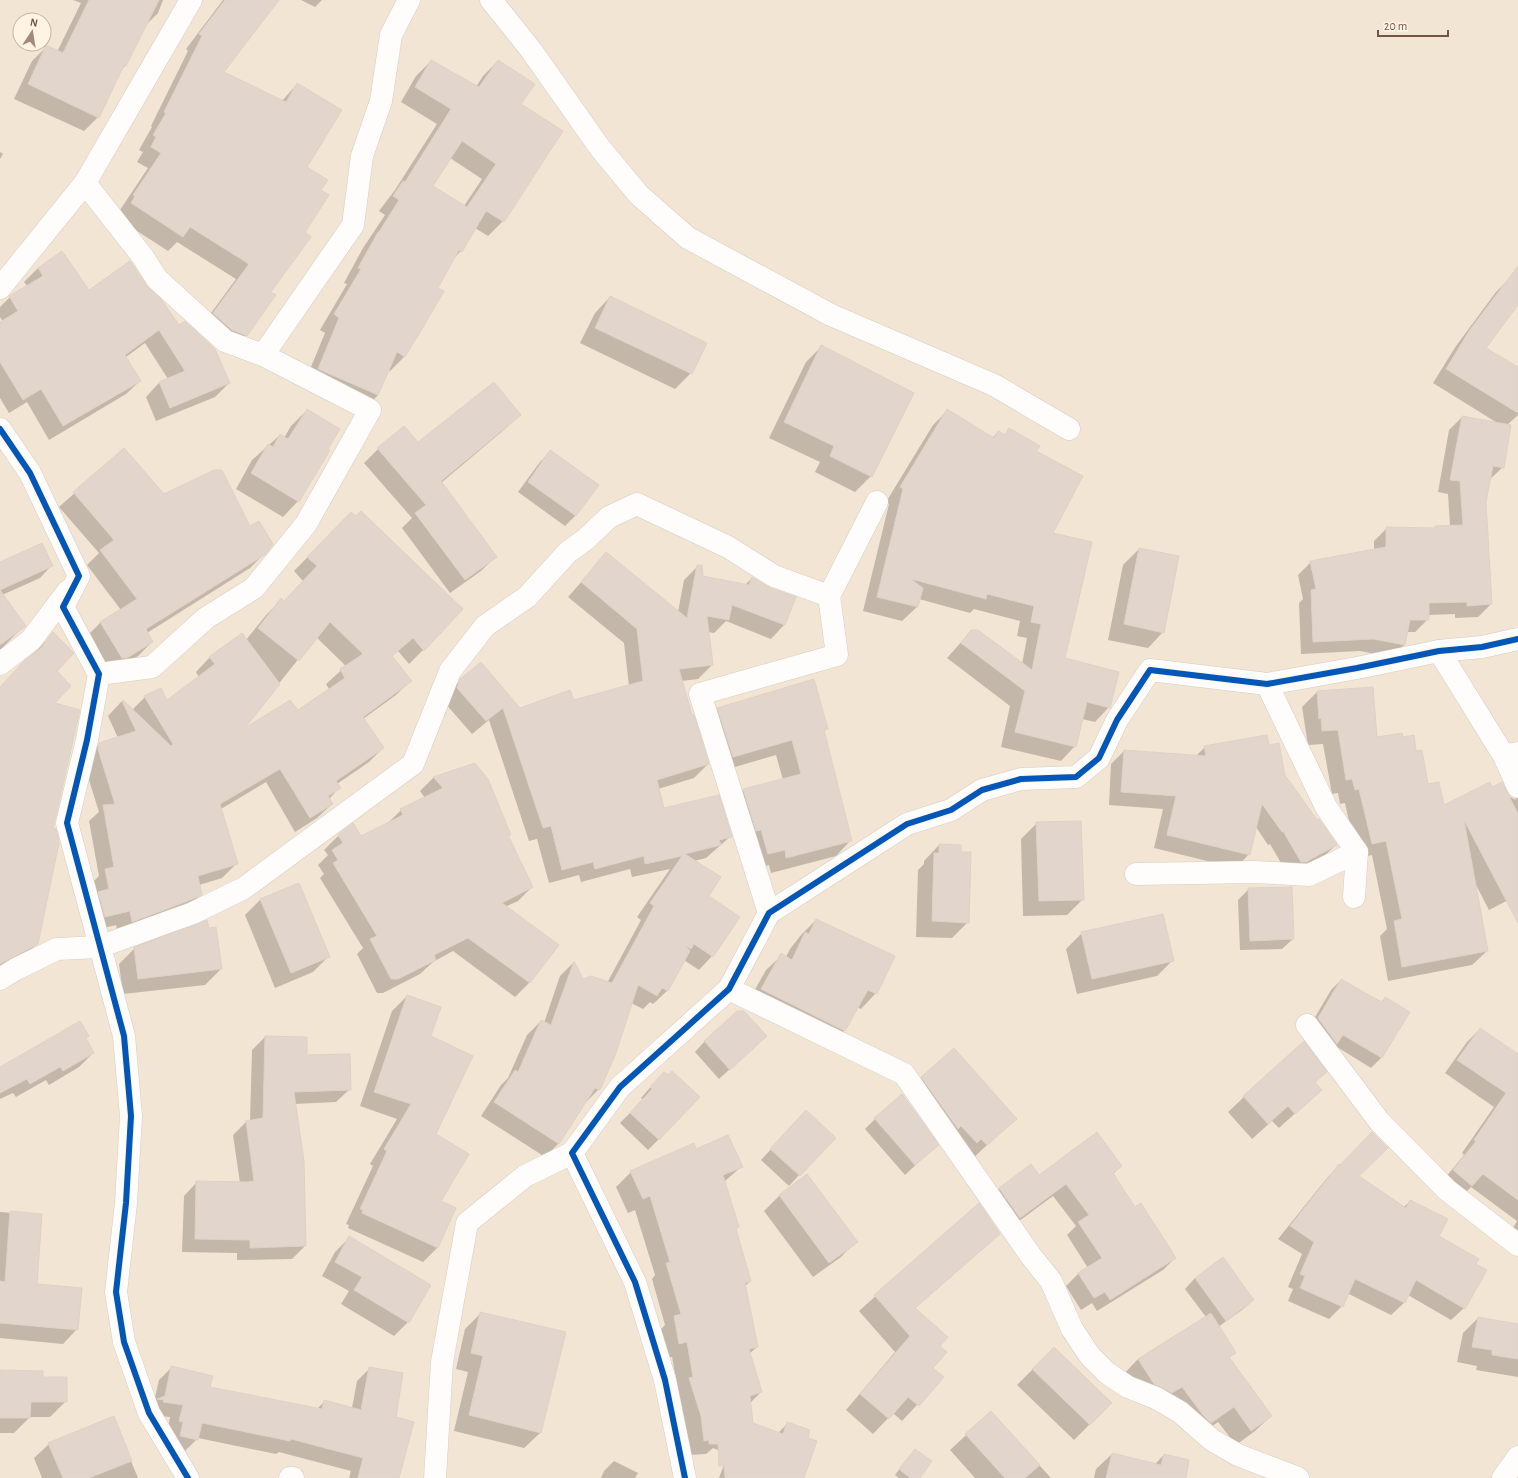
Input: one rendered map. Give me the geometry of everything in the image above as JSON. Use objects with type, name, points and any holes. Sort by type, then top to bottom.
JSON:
[{"type":"street","points":[[0,288],[85,183],[191,0]]},
{"type":"street","points":[[263,355],[353,226],[362,156],[381,101],[391,35],[409,0]]},
{"type":"street","points":[[491,0],[530,50],[600,148],[639,196],[688,238],[831,315],[994,385],[1069,429]]},
{"type":"street","points":[[85,183],[143,257],[158,279],[225,342],[263,355],[370,410],[306,524],[254,588],[206,618],[152,667],[99,674]]},
{"type":"street","points":[[0,429],[30,473],[79,576]]},
{"type":"street","points":[[769,913],[700,694],[837,655],[829,596],[877,502]]},
{"type":"street","points":[[0,979],[16,969],[57,949],[99,947],[193,913],[244,888],[413,764],[450,672],[486,626],[528,597],[568,552],[586,539],[609,517],[637,504],[728,547],[774,576],[829,596]]},
{"type":"street","points":[[79,576],[63,607],[99,674],[87,740],[67,823],[124,1036],[131,1116],[126,1203],[116,1292],[124,1342],[149,1413],[188,1478]]},
{"type":"street","points":[[0,664],[31,640],[79,576]]},
{"type":"street","points":[[435,1478],[442,1362],[467,1223],[525,1176],[572,1154],[620,1087],[729,989],[769,913],[907,824],[951,810],[982,790],[1021,779],[1076,777],[1099,758],[1117,720],[1150,670],[1266,684],[1358,668],[1439,651],[1482,647],[1518,639]]},
{"type":"street","points":[[1439,651],[1511,755],[1518,787]]},
{"type":"street","points":[[1266,684],[1326,807],[1357,852],[1354,897]]},
{"type":"street","points":[[1136,874],[1256,872],[1310,875],[1357,852]]},
{"type":"street","points":[[729,989],[904,1074],[1031,1256],[1051,1281],[1072,1329],[1090,1356],[1107,1373],[1128,1386],[1156,1398],[1180,1412],[1212,1440],[1238,1455],[1298,1478]]},
{"type":"street","points":[[1306,1025],[1384,1126],[1447,1190],[1518,1245]]},
{"type":"street","points":[[572,1154],[635,1282],[665,1380],[685,1478]]},
{"type":"street","points":[[1503,1478],[1518,1457]]},
{"type":"shaded area","points":[[0,0],[1518,0],[1518,1478],[0,1478]]},
{"type":"building","points":[[89,0],[159,0],[126,66],[124,65],[99,118],[28,84],[43,52],[52,52],[52,48],[63,53]]},
{"type":"building","points":[[225,0],[279,0],[224,72],[286,102],[297,83],[342,110],[307,167],[328,180],[321,190],[329,195],[305,232],[311,237],[271,292],[276,295],[247,336],[232,330],[213,313],[249,264],[190,227],[183,237],[131,203],[135,196],[133,195],[161,153],[151,147],[156,137],[153,135],[166,113],[164,112],[202,36],[199,34]]},
{"type":"building","points":[[431,60],[479,87],[498,60],[535,84],[521,104],[563,131],[504,222],[486,211],[462,252],[459,250],[438,288],[444,291],[405,357],[397,352],[378,395],[318,369],[339,318],[334,314],[361,269],[358,268],[378,232],[399,200],[393,196],[403,181],[405,182],[451,109],[415,87]],"holes":[[[462,141],[496,164],[467,207],[433,186]]]},
{"type":"building","points":[[62,251],[89,290],[130,261],[147,286],[161,299],[179,325],[185,321],[215,349],[230,383],[170,408],[159,382],[185,371],[159,330],[125,355],[141,381],[63,426],[41,389],[23,400],[0,362],[0,322],[18,311],[9,296],[43,276],[38,268]]},
{"type":"building","points":[[1518,266],[1518,305],[1486,348],[1518,367],[1518,413],[1446,369],[1469,331]]},
{"type":"building","points":[[610,296],[707,343],[692,374],[595,328]]},
{"type":"building","points":[[821,345],[914,393],[872,477],[830,456],[834,446],[784,422]]},
{"type":"building","points":[[494,382],[521,415],[441,481],[497,557],[465,580],[415,513],[426,505],[377,448],[404,426],[418,442]]},
{"type":"building","points":[[307,409],[340,429],[328,449],[330,450],[299,502],[251,473],[268,444],[273,447],[280,434],[288,439]]},
{"type":"building","points":[[947,409],[994,438],[998,431],[1005,435],[1009,428],[1040,446],[1036,451],[1083,476],[1053,533],[1092,542],[1065,658],[1119,672],[1110,708],[1087,702],[1076,747],[1015,732],[1025,691],[961,643],[971,630],[978,630],[1032,670],[1041,624],[1031,622],[1034,606],[987,594],[986,599],[911,579],[923,588],[918,607],[877,597],[903,489],[900,487]]},
{"type":"building","points":[[1462,416],[1511,425],[1504,468],[1493,466],[1486,502],[1492,604],[1467,606],[1467,602],[1429,603],[1429,620],[1410,620],[1405,645],[1373,639],[1313,642],[1311,590],[1316,589],[1310,561],[1386,547],[1386,527],[1435,528],[1435,526],[1463,525],[1460,481],[1450,480]]},
{"type":"building","points":[[124,448],[164,494],[214,470],[222,470],[250,526],[259,521],[273,544],[266,554],[146,629],[153,642],[127,658],[122,658],[100,622],[137,599],[100,550],[114,540],[73,492]]},
{"type":"building","points":[[550,450],[599,485],[576,516],[528,482]]},
{"type":"building","points":[[361,511],[463,609],[424,651],[413,638],[392,656],[412,681],[363,717],[384,748],[336,781],[341,788],[328,796],[333,804],[310,818],[280,769],[220,804],[238,864],[198,876],[202,895],[188,901],[132,922],[130,911],[105,917],[98,892],[109,889],[105,869],[114,867],[103,805],[115,804],[98,749],[99,743],[136,731],[122,701],[123,700],[171,746],[173,744],[144,696],[161,688],[167,700],[215,664],[209,657],[242,633],[280,684],[245,728],[290,700],[298,710],[345,678],[340,669],[363,654],[330,622],[299,661],[258,628],[281,598],[284,601],[317,566],[307,557],[351,512],[356,516]]},
{"type":"building","points":[[42,543],[53,566],[0,590],[0,562]]},
{"type":"building","points":[[1139,548],[1179,556],[1164,633],[1124,624]]},
{"type":"building","points":[[606,552],[687,618],[697,565],[702,565],[703,576],[749,585],[752,577],[770,588],[796,597],[785,625],[732,605],[729,620],[707,616],[713,665],[679,669],[692,715],[694,715],[709,764],[657,780],[664,808],[719,795],[732,837],[719,840],[721,845],[685,854],[721,877],[709,896],[740,917],[713,957],[694,944],[691,949],[685,946],[690,951],[668,991],[662,988],[657,996],[638,985],[616,1053],[600,1090],[595,1088],[559,1144],[494,1102],[515,1070],[518,1072],[541,1020],[551,1025],[574,961],[583,979],[591,976],[612,983],[654,906],[650,903],[682,856],[645,864],[644,856],[595,869],[593,862],[562,870],[551,826],[543,828],[503,708],[486,721],[457,688],[460,679],[481,662],[520,708],[570,690],[574,700],[643,681],[637,629],[581,582]]},
{"type":"building","points":[[0,590],[26,626],[0,645]]},
{"type":"building","points":[[53,632],[74,653],[57,671],[71,686],[55,703],[80,710],[53,828],[56,829],[59,843],[38,944],[0,964],[0,687],[25,660],[41,648]]},
{"type":"building","points":[[814,679],[828,729],[824,730],[852,841],[786,858],[785,850],[768,854],[761,830],[756,831],[743,789],[801,774],[792,740],[733,757],[717,708]]},
{"type":"building","points":[[1373,687],[1377,737],[1402,733],[1403,737],[1414,735],[1416,751],[1422,750],[1428,784],[1439,782],[1444,805],[1490,782],[1492,787],[1502,782],[1518,814],[1518,923],[1464,820],[1488,951],[1402,967],[1394,921],[1402,919],[1386,841],[1372,844],[1359,789],[1355,790],[1352,779],[1346,780],[1338,730],[1322,731],[1321,718],[1319,719],[1317,691]]},
{"type":"building","points":[[1267,735],[1269,745],[1279,743],[1285,775],[1337,845],[1306,862],[1301,862],[1283,831],[1282,832],[1262,804],[1250,855],[1167,835],[1176,796],[1121,792],[1124,750],[1206,756],[1204,746]]},
{"type":"building","points":[[475,763],[488,779],[511,835],[508,835],[533,887],[502,903],[559,945],[530,983],[468,938],[434,955],[436,960],[398,979],[391,979],[370,939],[377,936],[333,863],[338,860],[332,850],[343,843],[338,835],[353,823],[361,836],[403,815],[400,809],[443,788],[433,777]]},
{"type":"building","points":[[1081,821],[1084,900],[1039,901],[1036,822]]},
{"type":"building","points":[[939,844],[961,845],[961,852],[971,852],[969,923],[932,921],[934,853],[939,853]]},
{"type":"building","points":[[299,883],[330,957],[291,973],[260,899]]},
{"type":"building","points":[[1292,887],[1294,939],[1250,941],[1248,888]]},
{"type":"building","points":[[1163,914],[1174,961],[1092,979],[1081,932]]},
{"type":"building","points":[[816,919],[895,956],[877,994],[868,990],[845,1031],[761,989],[781,953],[792,960],[805,932],[809,934]]},
{"type":"building","points":[[207,920],[209,928],[216,927],[222,969],[138,979],[134,947]]},
{"type":"building","points":[[1341,979],[1382,1002],[1385,997],[1410,1012],[1382,1058],[1343,1035],[1337,1044],[1318,1018]]},
{"type":"building","points":[[407,995],[441,1007],[431,1036],[473,1056],[436,1134],[469,1154],[441,1201],[456,1208],[438,1248],[362,1213],[363,1210],[360,1209],[387,1151],[384,1149],[411,1104],[374,1092]]},
{"type":"building","points":[[737,1011],[744,1011],[767,1036],[730,1070],[704,1041]]},
{"type":"building","points":[[80,1021],[89,1036],[86,1038],[94,1053],[63,1071],[60,1067],[30,1084],[27,1079],[0,1093],[0,1067]]},
{"type":"building","points":[[1480,1028],[1518,1054],[1518,1200],[1483,1174],[1472,1186],[1453,1170],[1476,1141],[1474,1140],[1506,1093],[1457,1060]]},
{"type":"building","points":[[265,1036],[307,1037],[307,1055],[350,1054],[351,1090],[294,1092],[304,1161],[306,1246],[250,1248],[250,1240],[195,1239],[196,1181],[254,1181],[246,1121],[263,1118]]},
{"type":"building","points":[[1304,1041],[1327,1072],[1315,1082],[1322,1090],[1295,1114],[1288,1106],[1268,1124],[1243,1096]]},
{"type":"building","points":[[954,1048],[1017,1119],[987,1145],[981,1139],[977,1143],[961,1126],[958,1129],[921,1077]]},
{"type":"building","points":[[672,1071],[700,1097],[659,1140],[630,1113],[652,1089],[650,1087],[664,1072],[668,1075]]},
{"type":"building","points":[[902,1094],[939,1145],[915,1165],[874,1118]]},
{"type":"building","points":[[806,1110],[836,1138],[800,1176],[770,1149]]},
{"type":"building","points":[[1097,1132],[1122,1166],[1113,1173],[1135,1207],[1141,1203],[1176,1258],[1110,1300],[1105,1292],[1094,1298],[1078,1273],[1102,1258],[1078,1222],[1089,1215],[1066,1184],[1020,1218],[999,1188],[1031,1164],[1039,1175]]},
{"type":"building","points":[[1372,1132],[1388,1148],[1359,1176],[1406,1208],[1410,1200],[1448,1219],[1439,1236],[1479,1259],[1476,1264],[1487,1270],[1465,1309],[1416,1280],[1405,1303],[1355,1279],[1343,1307],[1300,1288],[1305,1276],[1300,1274],[1314,1242],[1290,1226],[1339,1164],[1340,1165]]},
{"type":"building","points":[[728,1135],[743,1167],[723,1175],[739,1227],[736,1229],[751,1281],[745,1283],[758,1347],[749,1349],[762,1392],[750,1396],[753,1423],[783,1434],[787,1422],[810,1430],[808,1438],[817,1441],[804,1478],[725,1478],[724,1466],[719,1466],[718,1444],[709,1444],[709,1440],[704,1441],[701,1416],[689,1378],[693,1377],[687,1342],[679,1344],[674,1316],[681,1314],[666,1263],[670,1262],[650,1196],[643,1199],[630,1171],[694,1143],[696,1149]]},
{"type":"building","points":[[807,1174],[858,1242],[829,1263],[779,1195]]},
{"type":"building","points":[[979,1203],[1000,1234],[915,1308],[948,1337],[940,1346],[947,1352],[933,1368],[944,1377],[919,1406],[908,1397],[889,1419],[860,1394],[910,1336],[874,1295]]},
{"type":"building","points":[[10,1211],[42,1214],[37,1284],[82,1288],[78,1330],[0,1323],[0,1281],[5,1282]]},
{"type":"building","points":[[349,1236],[431,1285],[409,1323],[354,1290],[362,1277],[335,1262]]},
{"type":"building","points":[[1223,1257],[1254,1300],[1226,1321],[1195,1278]]},
{"type":"building","points":[[480,1312],[566,1332],[541,1433],[469,1415],[483,1356],[471,1353]]},
{"type":"building","points":[[1211,1313],[1236,1353],[1229,1357],[1272,1416],[1251,1431],[1234,1407],[1211,1423],[1203,1415],[1182,1387],[1172,1393],[1154,1384],[1138,1359]]},
{"type":"building","points":[[1478,1317],[1518,1324],[1518,1359],[1492,1355],[1492,1350],[1472,1347]]},
{"type":"building","points":[[1054,1347],[1112,1403],[1090,1425],[1032,1369]]},
{"type":"building","points":[[171,1366],[213,1376],[210,1387],[322,1409],[324,1400],[361,1410],[369,1367],[403,1373],[396,1417],[414,1422],[399,1478],[358,1478],[363,1458],[291,1439],[290,1441],[202,1423],[198,1440],[180,1436],[183,1422],[179,1421],[183,1405],[163,1402],[164,1400],[157,1399],[165,1396]]},
{"type":"building","points":[[0,1370],[43,1371],[43,1377],[67,1377],[67,1402],[31,1402],[30,1418],[0,1418]]},
{"type":"building","points":[[991,1411],[1040,1465],[1025,1478],[1005,1478],[965,1434]]},
{"type":"building","points":[[114,1416],[132,1461],[89,1478],[63,1478],[48,1443]]},
{"type":"building","points":[[915,1449],[932,1461],[920,1478],[910,1478],[899,1469]]},
{"type":"building","points":[[1112,1453],[1161,1465],[1164,1454],[1189,1460],[1186,1478],[1106,1478]]},
{"type":"cycle path","points":[[0,429],[30,473],[79,576],[63,607],[99,674],[87,740],[67,823],[124,1036],[131,1116],[126,1203],[116,1292],[124,1342],[149,1413],[188,1478]]},
{"type":"cycle path","points":[[685,1478],[665,1380],[635,1282],[572,1153],[620,1087],[729,989],[769,913],[907,824],[951,810],[982,790],[1021,779],[1076,777],[1099,758],[1117,720],[1150,670],[1267,684],[1357,668],[1439,651],[1482,647],[1518,639]]}]
